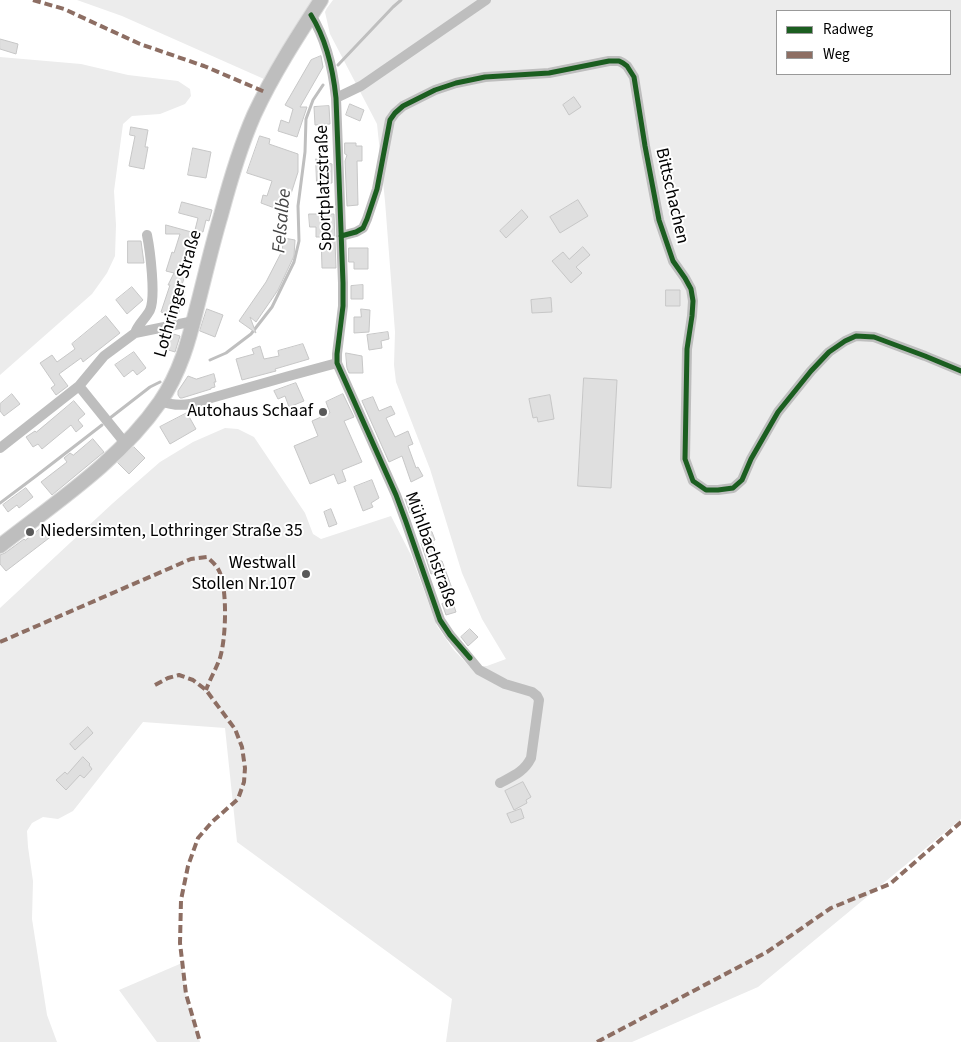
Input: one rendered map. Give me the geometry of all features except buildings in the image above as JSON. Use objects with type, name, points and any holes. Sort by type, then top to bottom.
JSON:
[{"type":"main road","name":"Lothringer Straße","points":[[0,546],[84,480],[125,443],[160,401],[184,355],[220,218],[246,134],[269,85],[294,41],[321,0]]},
{"type":"street","points":[[336,98],[362,86],[486,0]]},
{"type":"street","name":"Sportplatzstraße","points":[[311,15],[318,26],[328,58],[333,75],[336,98],[343,306],[337,363]]},
{"type":"street","name":"Bittschachen","points":[[341,236],[363,228],[377,189],[390,120],[395,112],[403,106],[434,90],[456,83],[511,74],[549,73],[609,61],[619,61],[627,66],[634,77],[659,220],[673,260],[691,290],[693,301],[687,350],[685,459],[693,482],[706,490],[718,490],[733,488],[742,480],[751,459],[778,412],[829,352],[856,336],[874,337],[961,371]]},
{"type":"street","points":[[0,448],[79,386],[104,356],[135,333],[151,306],[152,286],[149,245],[146,235]]},
{"type":"street","points":[[135,333],[194,320]]},
{"type":"street","points":[[160,401],[180,406],[190,404],[337,363]]},
{"type":"street","name":"Mühlbachstraße","points":[[337,363],[396,495],[440,620],[479,670],[505,684],[532,692],[539,700],[531,758],[522,771],[500,783]]},
{"type":"street","points":[[79,386],[125,443]]},
{"type":"shaded area","points":[[77,0],[314,0],[264,79],[122,16]]},
{"type":"shaded area","points":[[333,0],[961,0],[961,819],[758,987],[632,1042],[446,1042],[452,999],[237,842],[225,728],[143,722],[73,811],[58,819],[43,817],[32,823],[27,831],[33,881],[32,919],[47,1015],[57,1042],[0,1042],[0,608],[160,462],[193,442],[225,428],[238,429],[254,437],[305,513],[313,534],[321,539],[391,516],[411,555],[437,626],[453,649],[470,667],[487,666],[506,659],[482,619],[462,573],[430,469],[396,382],[394,365],[395,332],[377,124],[330,34],[325,12]]},
{"type":"shaded area","points":[[0,57],[81,64],[128,75],[178,81],[190,89],[191,96],[185,104],[160,114],[132,116],[123,124],[114,191],[115,256],[107,273],[92,294],[0,375]]},
{"type":"shaded area","points":[[182,963],[186,994],[200,1042],[157,1042],[119,990]]},
{"type":"waterway","name":"Felsalbe","points":[[338,65],[401,0]]},
{"type":"waterway","name":"Felsalbe","points":[[210,360],[226,353],[251,334],[272,307],[294,262],[299,241],[298,206],[305,152],[306,119],[313,100],[323,85]]},
{"type":"waterway","name":"Felsalbe","points":[[110,418],[150,387],[160,382]]},
{"type":"waterway","name":"Felsalbe","points":[[0,503],[102,425]]},
{"type":"marked path","points":[[33,0],[64,9],[140,44],[204,66],[265,92]]},
{"type":"marked path","points":[[0,642],[191,559],[207,557],[219,570],[221,576],[225,617],[224,639],[220,658],[206,690]]},
{"type":"marked path","points":[[155,685],[179,675],[193,680],[206,690],[235,729],[242,747],[245,768],[244,782],[238,799],[212,822],[198,838],[188,866],[181,900],[180,943],[186,994],[200,1042]]},
{"type":"marked path","points":[[597,1042],[767,952],[831,908],[890,884],[961,822]]},
{"type":"cycle path","points":[[311,15],[321,34],[328,55],[336,98],[343,283],[343,306],[337,363],[396,495],[440,620],[470,658]]},
{"type":"cycle path","points":[[341,236],[363,228],[377,189],[390,120],[403,106],[435,90],[456,83],[485,77],[549,73],[609,61],[619,61],[627,66],[634,77],[659,220],[673,261],[691,289],[693,301],[687,349],[685,459],[693,481],[706,490],[718,490],[733,488],[742,480],[751,459],[778,412],[829,352],[856,336],[874,337],[961,371]]},
{"type":"place","name":"Autohaus Schaaf","points":[[323,412]]},
{"type":"place","name":"Niedersimten, Lothringer Straße 35","points":[[30,532]]},
{"type":"place","name":"Westwall Stollen Nr.107","points":[[306,574]]}]
